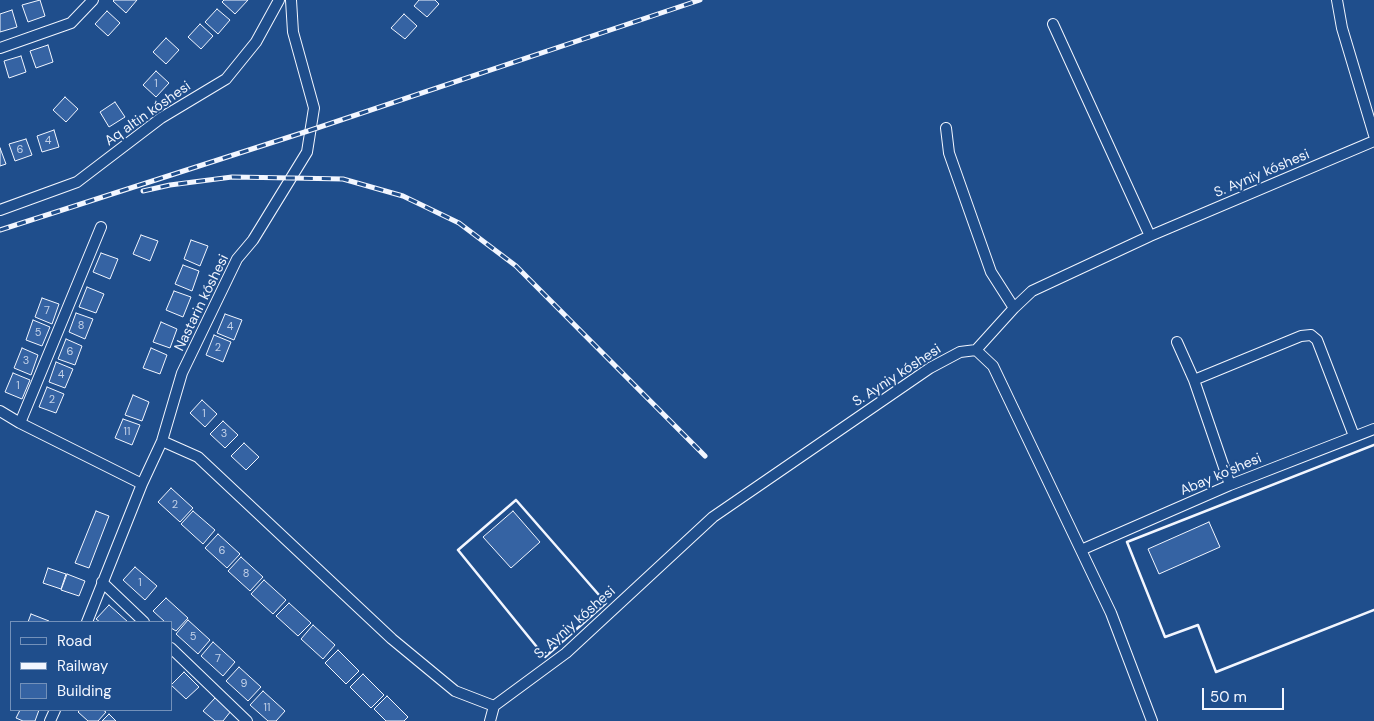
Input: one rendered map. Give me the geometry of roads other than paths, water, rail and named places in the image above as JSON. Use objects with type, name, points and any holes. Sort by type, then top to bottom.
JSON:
[{"type":"street","points":[[0,48],[71,23],[92,0]]},
{"type":"street","name":"Aq altin kóshesi","points":[[0,210],[77,182],[161,118],[226,79],[256,42],[280,0]]},
{"type":"street","name":"Nastarin kóshesi","points":[[87,621],[142,484],[162,441],[182,373],[237,259],[253,240],[307,152],[314,108],[293,32],[291,0]]},
{"type":"street","points":[[1337,0],[1342,28],[1374,135]]},
{"type":"street","points":[[1053,24],[1150,236]]},
{"type":"street","points":[[946,128],[951,160],[990,272],[1014,308]]},
{"type":"street","name":"S. Ayniy kóshesi","points":[[494,706],[566,652],[713,517],[930,368],[960,352],[976,350],[1032,291],[1150,236],[1374,141]]},
{"type":"street","points":[[20,423],[101,227]]},
{"type":"street","points":[[1194,380],[1301,336],[1310,335],[1317,340],[1354,436]]},
{"type":"street","points":[[1176,342],[1194,380],[1230,486]]},
{"type":"street","points":[[976,350],[993,366],[1111,613],[1152,721]]},
{"type":"street","points":[[0,411],[20,423],[142,484]]},
{"type":"street","name":"Abay ko'shesi","points":[[1081,550],[1230,486],[1374,429]]},
{"type":"street","points":[[162,441],[198,457],[392,640],[455,691],[494,706],[490,721]]},
{"type":"street","points":[[102,582],[143,621]]},
{"type":"street","points":[[172,649],[247,721]]},
{"type":"railway","points":[[0,230],[311,130],[700,0]]},
{"type":"railway","points":[[143,191],[170,185],[232,177],[292,178],[343,179],[403,196],[459,223],[516,266],[705,456]]}]
